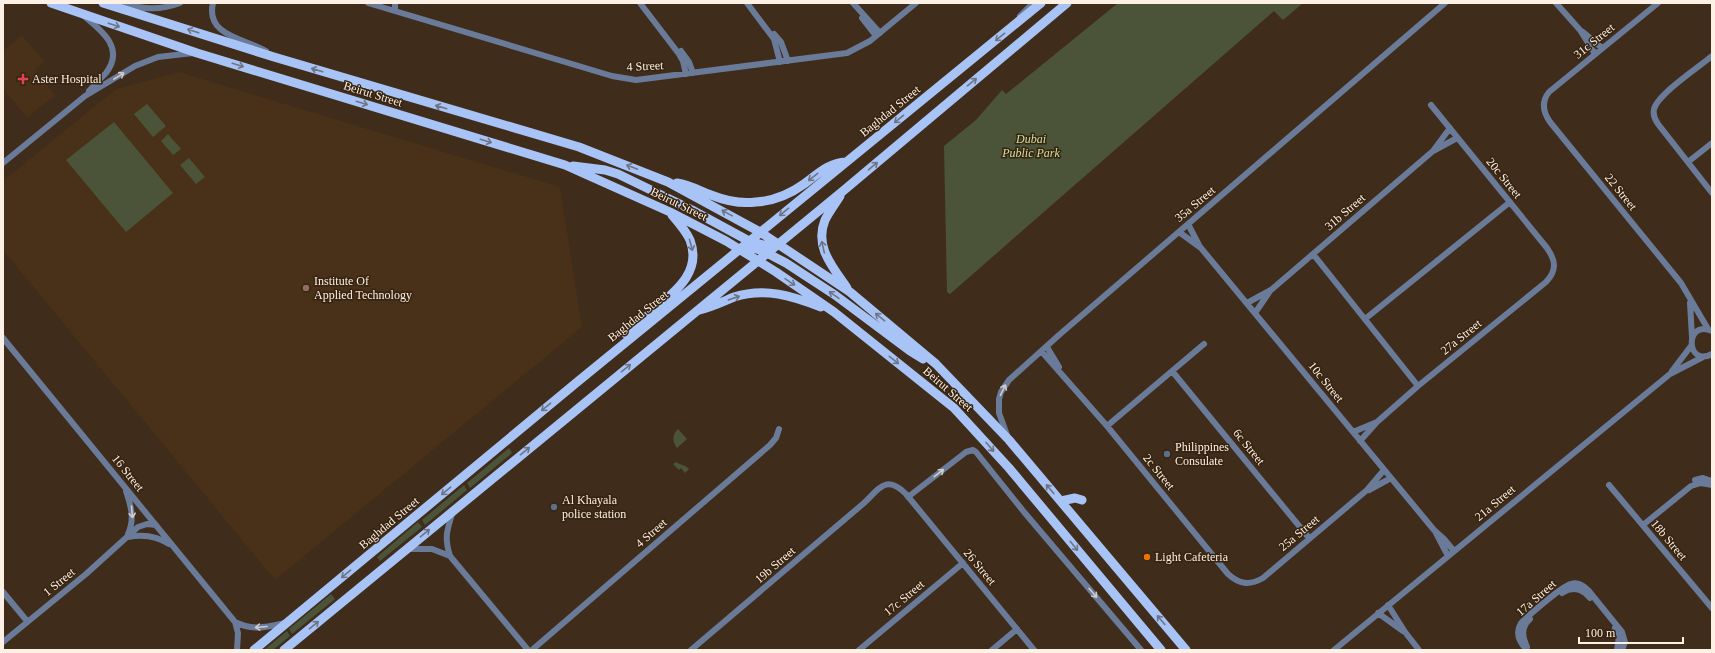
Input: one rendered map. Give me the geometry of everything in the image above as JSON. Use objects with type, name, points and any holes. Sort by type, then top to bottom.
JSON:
[{"type":"main road","name":"Beirut Street","points":[[51,3],[82,15],[197,53],[565,165],[670,212],[703,229],[757,261],[834,312],[943,398],[967,421],[1009,468],[1103,583],[1161,650]]},
{"type":"main road","name":"Beirut Street","points":[[103,3],[274,57],[579,147],[668,182],[760,232],[850,292],[936,364],[1009,440],[1186,650]]},
{"type":"main road","name":"Baghdad Street","points":[[254,650],[576,383],[1041,3]]},
{"type":"main road","points":[[284,650],[843,191],[1067,3]]},
{"type":"main road","points":[[668,182],[687,185],[722,199],[746,203],[758,202],[782,197],[803,185],[828,166],[848,162]]},
{"type":"main road","points":[[565,165],[589,167],[618,174],[692,210],[749,241],[763,245],[778,243]]},
{"type":"main road","points":[[843,191],[826,219],[822,234],[822,242],[828,260],[850,292]]},
{"type":"main road","points":[[576,383],[601,355],[677,290],[689,273],[693,258],[690,241],[686,232],[670,212]]},
{"type":"main road","points":[[739,250],[753,248],[767,252],[835,295],[910,351],[936,364]]},
{"type":"main road","points":[[698,310],[716,306],[745,294],[765,292],[790,296],[834,312]]},
{"type":"main road","points":[[1061,501],[1075,498],[1082,500]]},
{"type":"street","points":[[120,3],[140,8],[153,9],[168,7],[180,3]]},
{"type":"street","points":[[214,3],[213,18],[223,32],[261,48],[274,57]]},
{"type":"street","name":"4 Street","points":[[368,3],[383,5],[395,11],[620,78],[636,80],[847,53],[863,46],[916,3]]},
{"type":"street","points":[[395,3],[395,11]]},
{"type":"street","points":[[640,3],[683,61],[686,74]]},
{"type":"street","points":[[747,3],[777,44],[780,62]]},
{"type":"street","points":[[853,3],[878,35]]},
{"type":"street","points":[[1017,23],[1022,13],[1033,3]]},
{"type":"street","name":"35a Street","points":[[1009,440],[999,413],[999,399],[1001,392],[1009,380],[1178,232],[1445,3]]},
{"type":"street","points":[[1556,3],[1580,30],[1602,48]]},
{"type":"street","name":"31c Street","points":[[1545,98],[1552,90],[1658,3]]},
{"type":"street","points":[[82,15],[106,35],[109,40],[112,53],[110,66],[85,96]]},
{"type":"street","points":[[768,30],[781,42],[788,61]]},
{"type":"street","points":[[1580,30],[1595,54]]},
{"type":"street","points":[[673,46],[687,58],[693,73]]},
{"type":"street","points":[[3,163],[85,96],[135,66],[146,61],[170,55],[197,53]]},
{"type":"street","points":[[1711,191],[1658,124],[1655,119],[1654,109],[1664,95],[1712,56]]},
{"type":"street","name":"22 Street","points":[[1545,98],[1544,110],[1550,122],[1673,274],[1710,330]]},
{"type":"street","name":"20c Street","points":[[1431,105],[1547,248],[1553,256],[1555,267]]},
{"type":"street","name":"31b Street","points":[[1247,303],[1271,290],[1433,151],[1450,128]]},
{"type":"street","name":"31b Street","points":[[1433,151],[1458,138]]},
{"type":"street","points":[[1688,162],[1712,143]]},
{"type":"street","points":[[1365,319],[1510,202]]},
{"type":"street","name":"10c Street","points":[[1188,224],[1201,248],[1434,530],[1454,551]]},
{"type":"street","name":"10c Street","points":[[1178,232],[1201,248]]},
{"type":"street","points":[[1313,254],[1418,386]]},
{"type":"street","name":"27a Street","points":[[1360,441],[1377,422],[1418,386],[1546,282],[1555,267]]},
{"type":"street","name":"31b Street","points":[[1255,313],[1271,290]]},
{"type":"street","points":[[1689,297],[1692,338],[1691,346],[1697,354],[1709,356]]},
{"type":"street","points":[[1692,338],[1698,330],[1710,330]]},
{"type":"street","name":"16 Street","points":[[3,338],[236,622]]},
{"type":"street","points":[[1107,426],[1204,344]]},
{"type":"street","name":"21a Street","points":[[1334,650],[1670,374],[1691,346]]},
{"type":"street","name":"2c Street","points":[[1047,347],[1062,374]]},
{"type":"street","name":"2c Street","points":[[1042,352],[1107,426],[1228,574],[1240,583]]},
{"type":"street","name":"21a Street","points":[[1670,374],[1709,356]]},
{"type":"street","name":"6c Street","points":[[1172,371],[1310,538]]},
{"type":"street","name":"27a Street","points":[[1354,432],[1377,422]]},
{"type":"street","name":"4 Street","points":[[532,650],[770,445],[776,438],[779,429]]},
{"type":"street","points":[[908,497],[966,452],[973,450],[1141,650]]},
{"type":"street","name":"25a Street","points":[[1240,583],[1251,584],[1262,578],[1367,490],[1384,470]]},
{"type":"street","name":"25a Street","points":[[1367,490],[1391,478]]},
{"type":"street","points":[[1643,525],[1690,484],[1698,479],[1712,480]]},
{"type":"street","name":"26 Street","points":[[872,495],[880,487],[890,484],[901,489],[1034,650]]},
{"type":"street","points":[[1682,492],[1696,484],[1712,484]]},
{"type":"street","name":"18b Street","points":[[1609,485],[1712,608]]},
{"type":"street","points":[[125,487],[131,505],[132,516],[131,527],[127,538]]},
{"type":"street","name":"19b Street","points":[[692,650],[872,495]]},
{"type":"street","points":[[454,509],[446,535],[446,544],[450,556],[528,650]]},
{"type":"street","name":"1 Street","points":[[3,642],[86,574],[142,525],[156,525]]},
{"type":"street","name":"10c Street","points":[[1434,530],[1448,556]]},
{"type":"street","points":[[127,538],[138,535],[150,536],[161,539],[173,546]]},
{"type":"street","points":[[406,549],[432,548],[450,556]]},
{"type":"street","name":"17c Street","points":[[859,650],[963,564]]},
{"type":"street","name":"17a Street","points":[[1528,650],[1523,637],[1523,629],[1526,623],[1536,612],[1566,586],[1574,584],[1581,585],[1588,590],[1604,611]]},
{"type":"street","points":[[3,592],[27,621]]},
{"type":"street","points":[[1388,605],[1405,632],[1419,650]]},
{"type":"street","points":[[1604,611],[1618,633],[1620,642],[1617,650]]},
{"type":"street","points":[[1604,611],[1625,636],[1625,642],[1622,650]]},
{"type":"street","points":[[1378,613],[1405,632]]},
{"type":"street","points":[[236,622],[243,626],[258,628],[287,622]]},
{"type":"street","points":[[236,622],[238,633],[238,650]]},
{"type":"street","points":[[992,650],[1017,629]]},
{"type":"shaded area","name":"Aster Hospital","points":[[22,35],[45,62],[35,70],[55,95],[27,118],[3,88],[3,51]]},
{"type":"shaded area","name":"Institute Of Applied Technology","points":[[179,72],[560,187],[582,327],[275,580],[3,250],[3,181],[116,89]]},
{"type":"green space","name":"Dubai Public Park","points":[[1118,3],[1303,3],[1283,20],[1274,11],[950,294],[947,292],[944,146],[976,120],[1002,90],[1006,94]]},
{"type":"green space","points":[[147,104],[166,126],[153,137],[134,114]]},
{"type":"green space","points":[[114,122],[173,193],[126,232],[66,160]]},
{"type":"green space","points":[[168,134],[181,149],[173,155],[161,141]]},
{"type":"green space","points":[[189,158],[205,177],[196,184],[180,165]]},
{"type":"green space","points":[[678,429],[687,439],[677,448],[673,438]]},
{"type":"green space","points":[[509,448],[512,453],[470,488],[467,483]]},
{"type":"green space","points":[[676,462],[689,469],[685,473],[681,468],[679,470],[673,464]]},
{"type":"green space","points":[[464,485],[467,490],[425,525],[422,520]]},
{"type":"green space","points":[[418,522],[422,527],[380,561],[377,557]]},
{"type":"green space","points":[[331,594],[335,599],[292,634],[289,629]]},
{"type":"green space","points":[[287,631],[290,636],[273,650],[264,650]]},
{"type":"place","name":"Aster Hospital","points":[[23,79]]},
{"type":"place","name":"Institute Of Applied Technology","points":[[306,288]]},
{"type":"place","name":"Philippines Consulate","points":[[1167,454]]},
{"type":"place","name":"Al Khayala police station","points":[[554,507]]},
{"type":"place","name":"Light Cafeteria","points":[[1147,557]]}]
